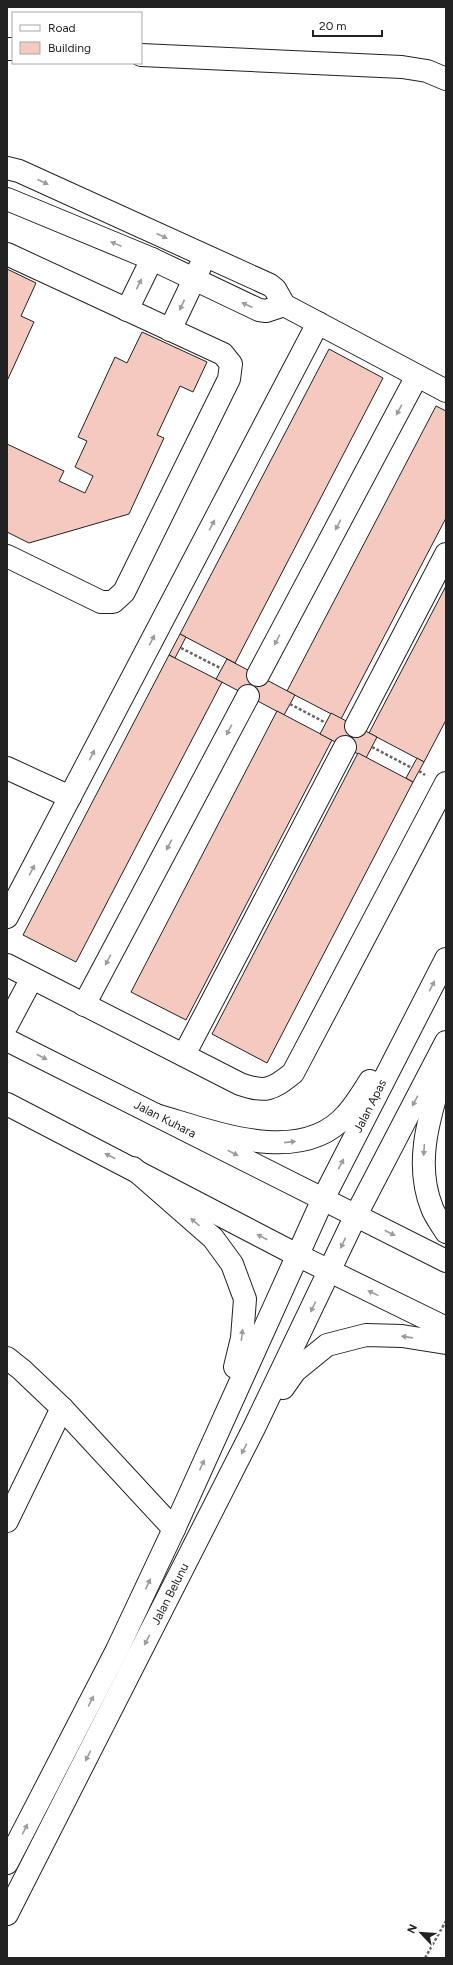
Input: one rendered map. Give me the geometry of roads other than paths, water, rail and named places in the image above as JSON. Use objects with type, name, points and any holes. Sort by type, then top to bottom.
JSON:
[{"type":"main road","points":[[142,55],[402,67],[427,72],[446,79]]},
{"type":"main road","points":[[7,168],[19,171],[270,284],[275,289],[284,305],[446,391]]},
{"type":"main road","points":[[7,199],[152,259],[259,310],[266,311],[284,305]]},
{"type":"main road","points":[[7,254],[223,354],[231,364],[229,380],[124,592],[113,602],[101,602],[7,556]]},
{"type":"main road","points":[[170,330],[205,255]]},
{"type":"main road","points":[[127,310],[152,259]]},
{"type":"main road","points":[[7,917],[13,891],[70,797],[318,323]]},
{"type":"main road","points":[[258,676],[417,376]]},
{"type":"main road","points":[[356,726],[446,554]]},
{"type":"main road","points":[[84,1005],[248,696]]},
{"type":"main road","points":[[184,1055],[345,747]]},
{"type":"main road","points":[[7,768],[70,797]]},
{"type":"main road","points":[[7,964],[84,1005],[255,1090],[269,1089],[281,1083],[292,1073],[446,783]]},
{"type":"main road","name":"Jalan Apas","points":[[296,1255],[323,1199],[446,959]]},
{"type":"main road","points":[[7,1025],[32,978]]},
{"type":"main road","points":[[156,1115],[243,1140],[272,1144],[299,1141],[327,1131],[347,1115],[422,1006]]},
{"type":"main road","name":"Jalan Kuhara","points":[[7,1040],[356,1215]]},
{"type":"main road","points":[[330,1272],[356,1215],[446,1042]]},
{"type":"main road","points":[[446,1058],[428,1123],[424,1150],[424,1178],[432,1208],[446,1232]]},
{"type":"main road","points":[[7,1104],[133,1168],[296,1255],[446,1328]]},
{"type":"main road","points":[[133,1168],[213,1238],[232,1264],[245,1299],[242,1338],[224,1414]]},
{"type":"main road","points":[[356,1215],[446,1261]]},
{"type":"main road","name":"Jalan Belunu","points":[[7,1863],[117,1650],[174,1529],[296,1255]]},
{"type":"main road","name":"Jalan Belunu","points":[[7,1914],[254,1428],[330,1272]]},
{"type":"main road","points":[[254,1428],[295,1371],[327,1345],[366,1336],[402,1336],[446,1343]]},
{"type":"main road","points":[[7,1358],[22,1370],[62,1408],[174,1529]]},
{"type":"main road","points":[[7,1521],[62,1408]]}]
